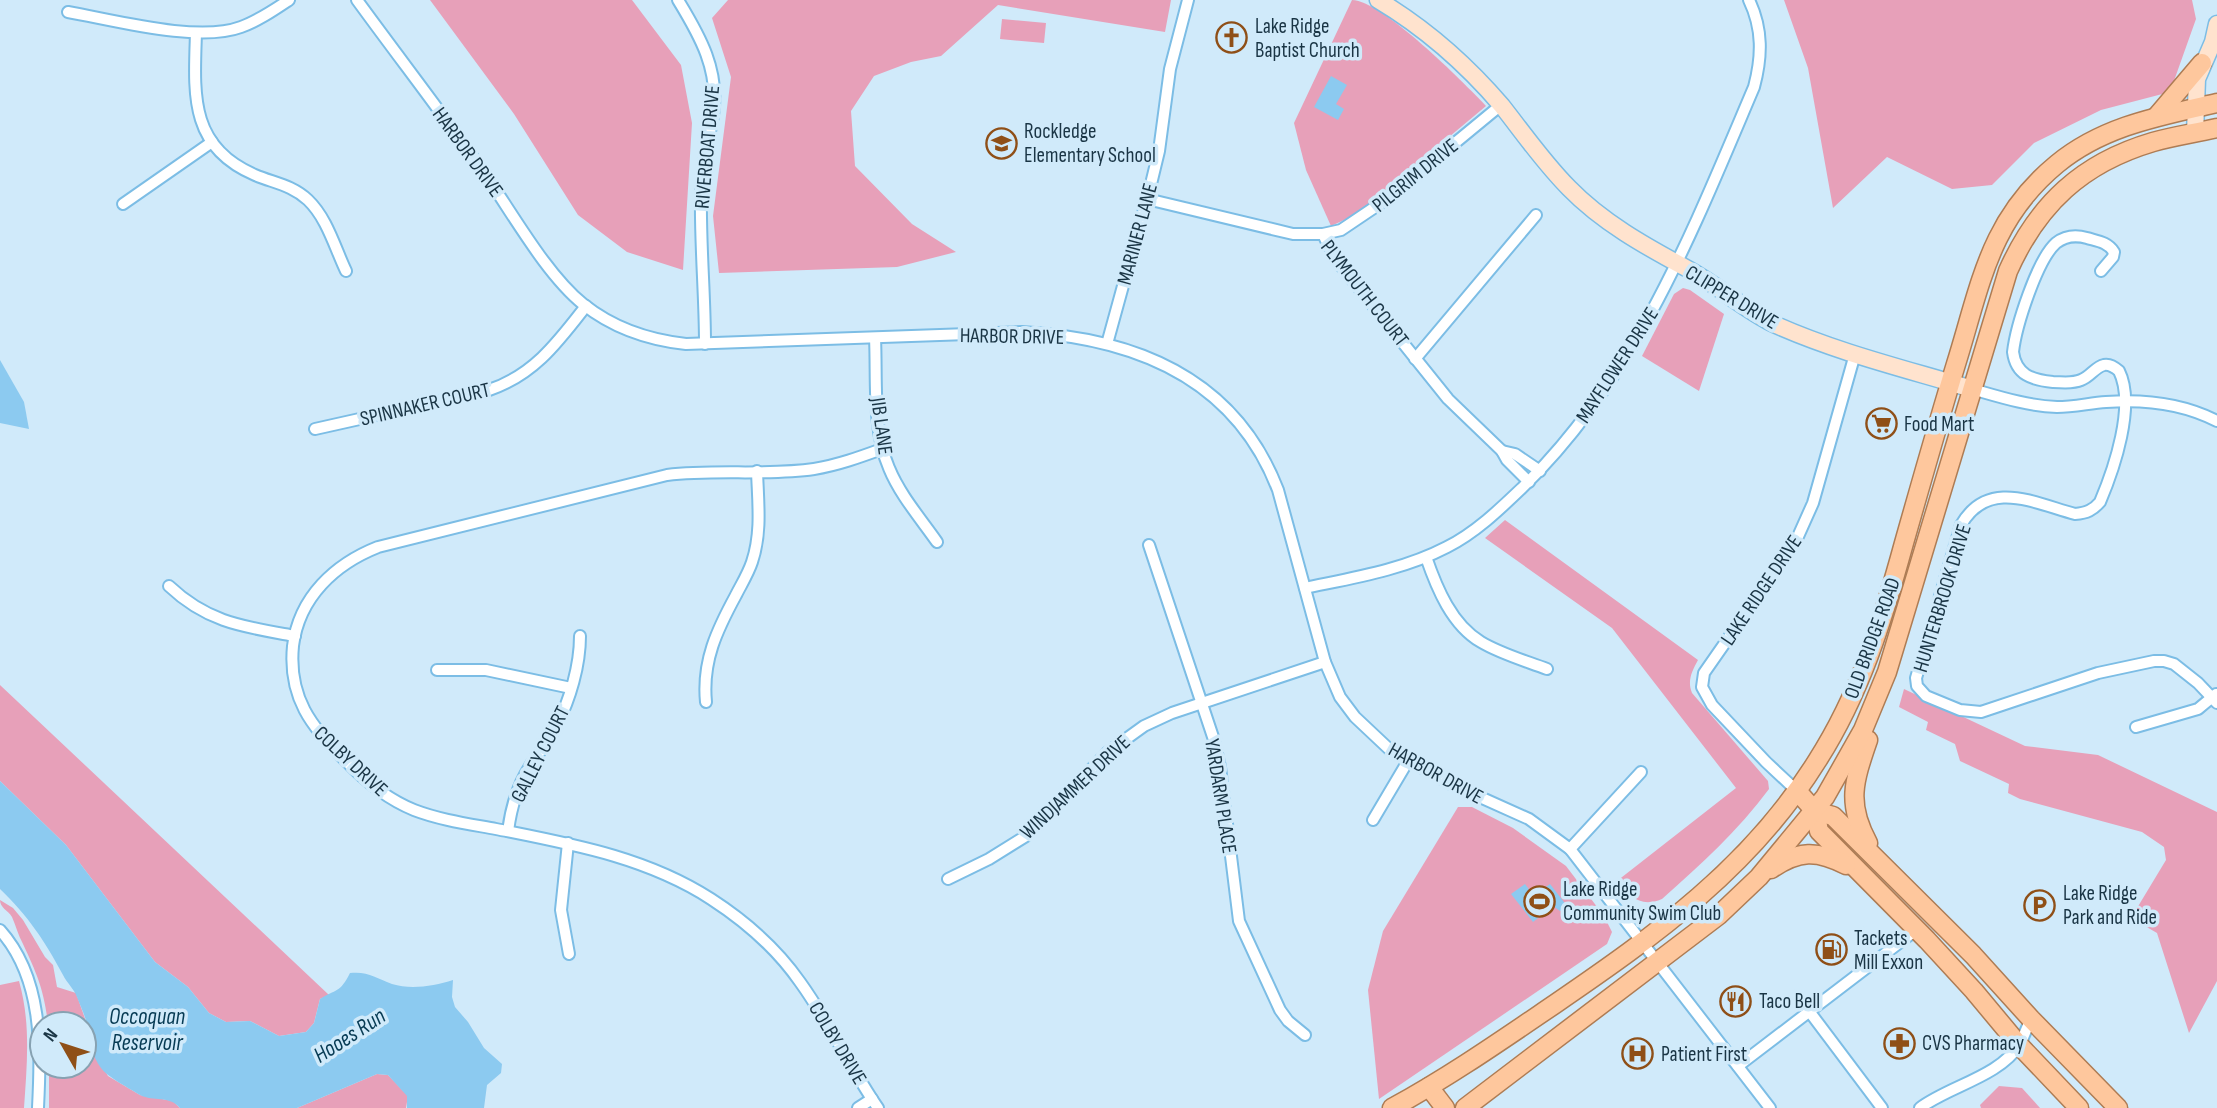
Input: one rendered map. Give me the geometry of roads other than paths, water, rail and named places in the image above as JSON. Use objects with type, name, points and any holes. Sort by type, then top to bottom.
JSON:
[{"type":"main road","points":[[2156,117],[2175,98],[2202,63]]},
{"type":"main road","name":"OLD BRIDGE ROAD","points":[[1392,1108],[1429,1087],[1595,976],[1688,908],[1740,861],[1797,791],[1837,728],[1869,656],[1890,597],[1950,382],[2000,230],[2022,198],[2059,162],[2079,148],[2118,128],[2217,103]]},
{"type":"main road","name":"OLD BRIDGE ROAD","points":[[1465,1108],[1719,915],[1759,877],[1815,811],[1854,748],[1879,694],[2008,271],[2019,247],[2043,211],[2074,181],[2108,159],[2155,142],[2217,128]]},
{"type":"main road","points":[[1876,858],[1856,819],[1853,796],[1879,694]]},
{"type":"main road","points":[[1797,791],[1815,811],[1819,831],[1974,991],[2019,1045],[2079,1108]]},
{"type":"main road","points":[[1815,811],[1833,816],[1876,858],[1973,955],[2118,1108]]},
{"type":"main road","points":[[1759,877],[1789,859],[1812,853],[1832,858],[1858,872]]},
{"type":"main road","points":[[1429,1087],[1445,1108]]},
{"type":"street","points":[[68,12],[196,33],[223,32],[242,27],[289,0]]},
{"type":"street","name":"HARBOR DRIVE","points":[[357,0],[559,280],[603,318],[647,337],[667,342],[705,344],[1022,332],[1068,336],[1139,354],[1186,377],[1219,400],[1242,424],[1261,450],[1275,480],[1325,662],[1340,697],[1355,718],[1389,749],[1408,761],[1451,784],[1530,819],[1570,849],[1770,1108]]},
{"type":"street","name":"RIVERBOAT DRIVE","points":[[678,0],[699,35],[710,61],[714,81],[714,109],[703,165],[701,192],[705,344]]},
{"type":"street","name":"MARINER LANE","points":[[1107,344],[1147,199],[1158,151],[1170,69],[1188,0]]},
{"type":"street","name":"CLIPPER DRIVE","points":[[1378,0],[1444,48],[1470,71],[1501,105],[1542,159],[1591,208],[1637,241],[1774,324],[1855,354],[1972,389],[2037,405],[2084,405],[2124,401],[2180,406],[2217,421]]},
{"type":"street","name":"MAYFLOWER DRIVE","points":[[1305,588],[1361,576],[1426,557],[1468,535],[1529,482],[1588,414],[1641,335],[1677,264],[1754,87],[1759,69],[1760,35],[1749,0]]},
{"type":"street","points":[[2195,133],[2197,79],[2202,63],[2215,41],[2217,23]]},
{"type":"street","points":[[196,33],[196,103],[204,130],[218,151],[239,167],[289,186],[310,202],[324,223],[346,271]]},
{"type":"street","name":"PILGRIM DRIVE","points":[[1324,234],[1340,230],[1379,205],[1501,105]]},
{"type":"street","points":[[122,204],[212,142]]},
{"type":"street","name":"PLYMOUTH COURT","points":[[1147,199],[1293,234],[1324,234],[1334,257],[1447,399],[1502,451],[1507,460],[1529,482]]},
{"type":"street","name":"PLYMOUTH COURT","points":[[1415,359],[1536,215]]},
{"type":"street","points":[[2101,271],[2113,257],[2114,252],[2110,246],[2080,236],[2057,242],[2034,279],[2012,352],[2021,371],[2035,380],[2074,382],[2090,376],[2104,365],[2115,367],[2122,376],[2124,401]]},
{"type":"street","name":"SPINNAKER COURT","points":[[315,429],[489,390],[512,381],[541,360],[586,306]]},
{"type":"street","name":"JIB LANE","points":[[875,338],[878,422],[882,449],[897,484],[937,542]]},
{"type":"street","name":"LAKE RIDGE DRIVE","points":[[1797,791],[1712,705],[1704,694],[1702,680],[1704,673],[1797,541],[1813,503],[1855,354]]},
{"type":"street","name":"HUNTERBROOK DRIVE","points":[[2124,401],[2122,441],[2104,495],[2095,508],[2089,512],[2075,514],[2019,498],[1992,498],[1980,503],[1966,516],[1942,586],[1916,678],[1917,686],[1926,696],[1949,706],[1981,712],[2098,673],[2154,661],[2174,664],[2216,698]]},
{"type":"street","name":"COLBY DRIVE","points":[[875,1104],[801,982],[754,932],[714,901],[665,873],[607,853],[415,811],[381,793],[321,737],[303,710],[294,679],[295,636],[305,607],[322,583],[348,561],[378,547],[667,475],[689,472],[794,471],[855,459],[882,449]]},
{"type":"street","name":"PLYMOUTH COURT","points":[[1502,451],[1515,454],[1539,471]]},
{"type":"street","points":[[706,702],[705,673],[713,642],[749,571],[757,547],[757,471]]},
{"type":"street","name":"YARDARM PLACE","points":[[1149,545],[1214,740],[1220,767],[1239,921],[1280,1010],[1288,1021],[1305,1035]]},
{"type":"street","points":[[1426,557],[1453,615],[1471,635],[1483,643],[1547,669]]},
{"type":"street","points":[[169,586],[190,605],[227,623],[295,636]]},
{"type":"street","name":"GALLEY COURT","points":[[508,831],[513,804],[523,779],[557,726],[571,688],[580,636]]},
{"type":"street","name":"WINDJAMMER DRIVE","points":[[948,879],[1027,836],[1108,752],[1125,738],[1163,716],[1325,662]]},
{"type":"street","points":[[437,670],[486,670],[571,688]]},
{"type":"street","points":[[2136,727],[2198,709],[2216,698]]},
{"type":"street","points":[[1373,820],[1408,761]]},
{"type":"street","points":[[1570,849],[1641,772]]},
{"type":"street","points":[[568,843],[561,910],[569,954]]},
{"type":"street","points":[[0,930],[19,955],[32,987],[38,1041],[38,1108]]},
{"type":"street","points":[[1738,1066],[1916,930]]},
{"type":"street","points":[[1809,1012],[1882,1108]]},
{"type":"street","points":[[1920,1108],[1987,1072],[2019,1045],[2031,1019]]},
{"type":"street","points":[[858,1108],[875,1104]]},
{"type":"water","points":[[1331,76],[1347,85],[1336,104],[1344,109],[1338,120],[1314,107]]},
{"type":"water","points":[[0,360],[24,402],[29,429],[0,423]]},
{"type":"water","name":"Occoquan Reservoir","points":[[0,781],[66,845],[155,962],[188,987],[209,1013],[226,1022],[250,1021],[279,1036],[306,1032],[314,1023],[320,999],[337,990],[350,973],[367,974],[407,987],[453,980],[452,997],[455,1007],[484,1048],[502,1064],[501,1073],[487,1085],[484,1108],[407,1108],[407,1096],[388,1075],[377,1074],[297,1108],[180,1108],[171,1101],[140,1095],[113,1079],[98,1063],[98,1010],[82,1010],[74,991],[50,951],[19,909],[0,889]]},
{"type":"water","name":"Lake Ridge Community Swim Club","points":[[1525,884],[1534,896],[1550,884],[1567,906],[1560,911],[1553,906],[1533,922],[1511,894]]},
{"type":"place","name":"Lake Ridge Baptist Church","points":[[1232,38]]},
{"type":"place","name":"Rockledge Elementary School","points":[[1001,143]]},
{"type":"place","name":"Food Mart","points":[[1881,424]]},
{"type":"place","name":"Lake Ridge Community Swim Club","points":[[1540,901]]},
{"type":"place","name":"Lake Ridge Park and Ride","points":[[2040,905]]},
{"type":"place","name":"Tackets Mill Exxon","points":[[1831,950]]},
{"type":"place","name":"Taco Bell","points":[[1736,1001]]},
{"type":"place","name":"CVS Pharmacy","points":[[1899,1043]]},
{"type":"place","name":"Patient First","points":[[1638,1054]]},
{"type":"water label","name":"Hooes Run","points":[[349,1035]]}]
